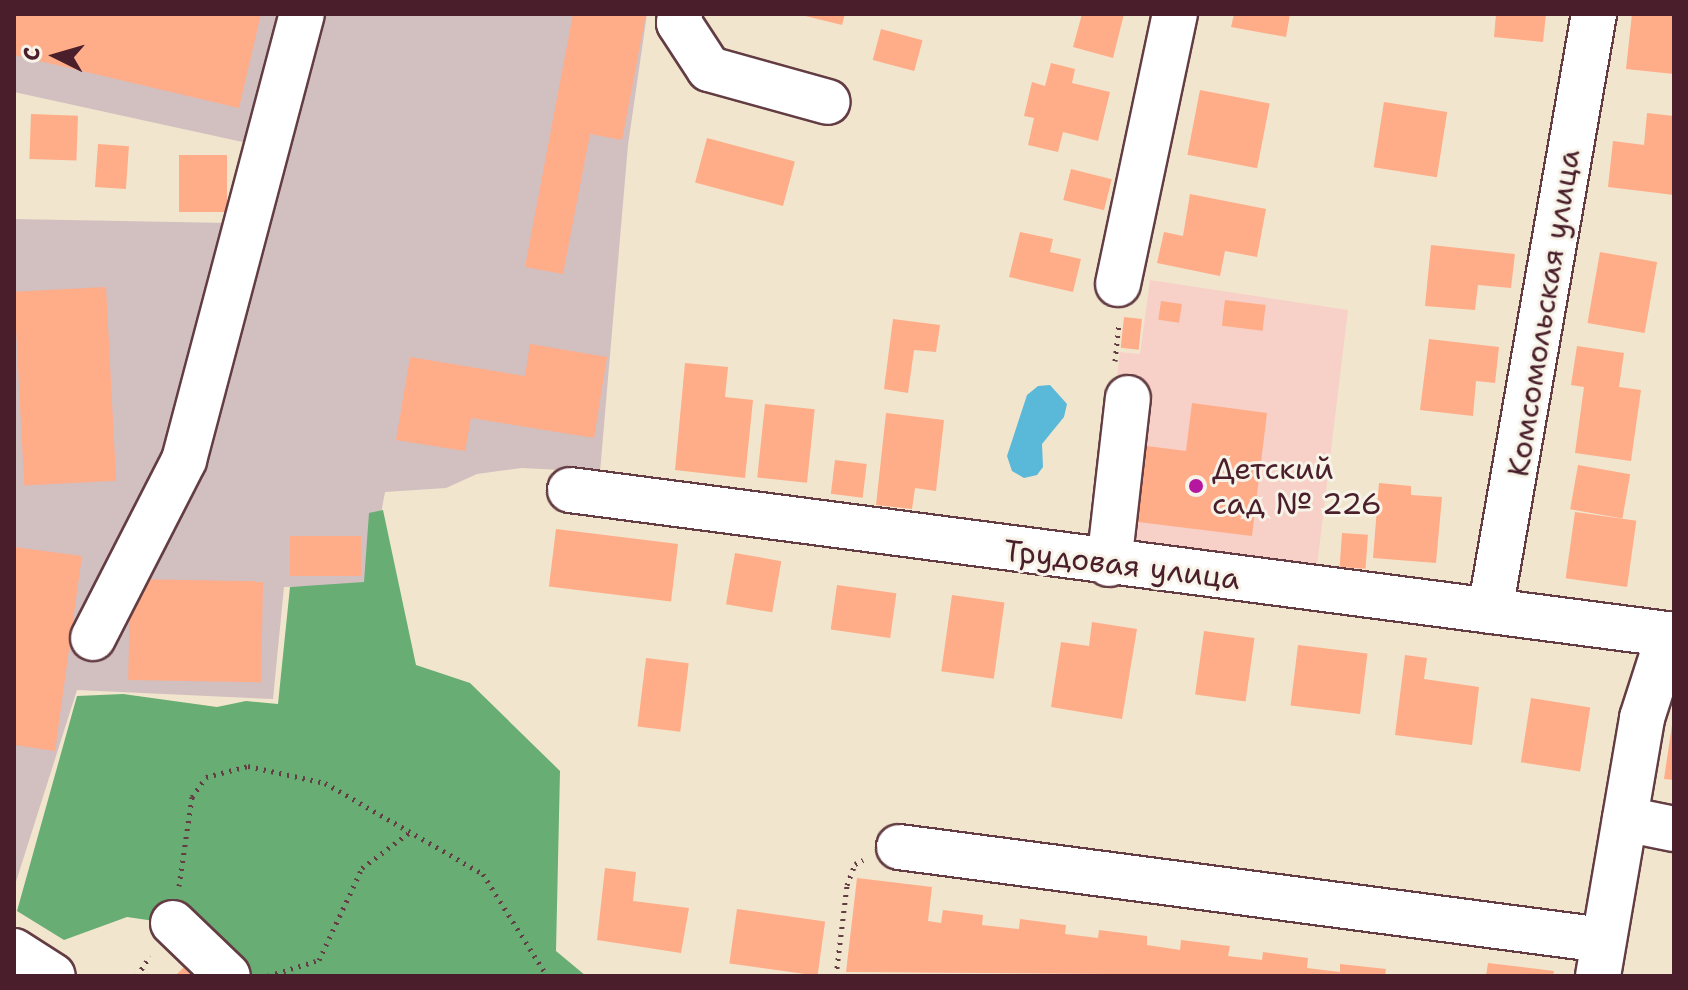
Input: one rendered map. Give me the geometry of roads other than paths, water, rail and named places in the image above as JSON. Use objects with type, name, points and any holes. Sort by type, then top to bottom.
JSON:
[{"type":"street","points":[[93,638],[184,460],[302,14]]},
{"type":"street","points":[[680,14],[679,23],[709,69],[828,102]]},
{"type":"street","points":[[1118,284],[1175,14]]},
{"type":"street","name":"Комсомольская улица","points":[[1490,611],[1594,14]]},
{"type":"street","points":[[1109,564],[1128,398]]},
{"type":"street","name":"Трудовая улица","points":[[570,490],[1109,564],[1672,635]]},
{"type":"street","points":[[899,847],[1601,958],[1642,718],[1672,635]]},
{"type":"street","points":[[1625,819],[1674,829]]},
{"type":"street","points":[[173,923],[228,976]]},
{"type":"street","points":[[14,951],[53,976]]},
{"type":"water","points":[[1050,385],[1067,404],[1064,417],[1042,444],[1043,467],[1037,475],[1024,478],[1012,471],[1007,456],[1027,395],[1038,386]]},
{"type":"place","name":"Детский сад № 226","points":[[1196,486]]}]
